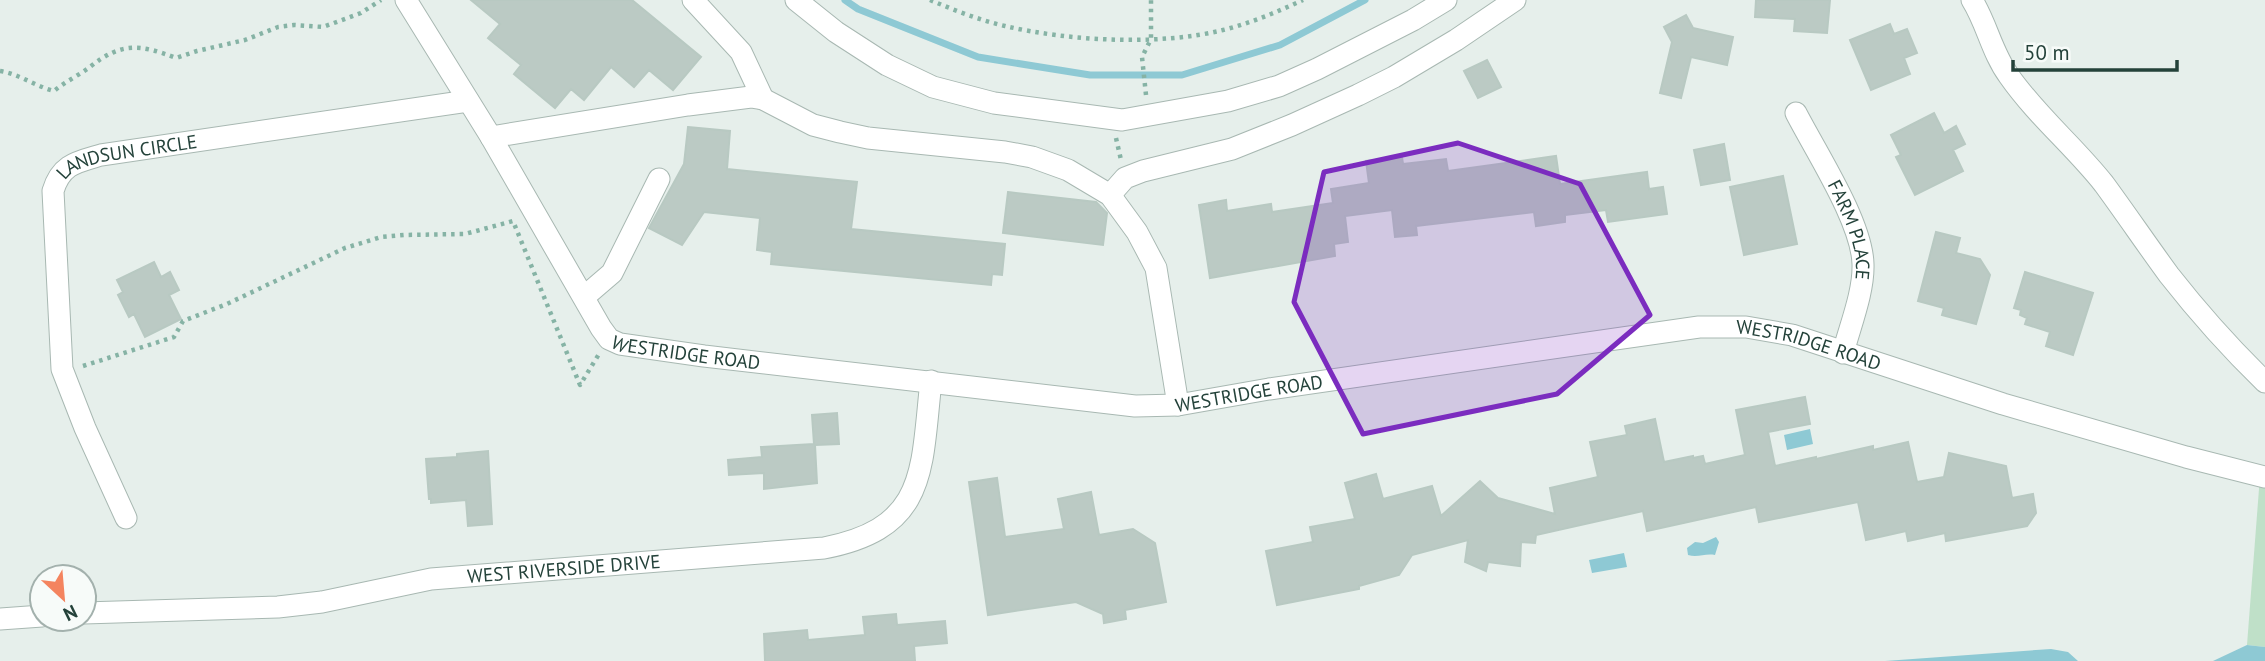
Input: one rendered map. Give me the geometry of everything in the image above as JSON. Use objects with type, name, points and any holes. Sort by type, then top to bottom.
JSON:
[{"type":"street","name":"WESTRIDGE ROAD","points":[[407,0],[609,338],[628,345],[1135,406],[1178,405],[1269,389],[1699,327],[1745,327],[1793,335],[2016,408],[2265,477]]},
{"type":"street","points":[[693,0],[741,52],[763,99]]},
{"type":"street","points":[[796,0],[836,32],[887,65],[933,87],[994,103],[1122,120],[1228,101],[1279,86],[1413,20],[1446,0]]},
{"type":"street","points":[[1111,195],[1125,178],[1232,149],[1292,125],[1394,77],[1515,0]]},
{"type":"street","points":[[1972,0],[1982,16],[1993,48],[2007,74],[2026,99],[2079,154],[2105,185],[2172,278],[2265,382]]},
{"type":"street","points":[[491,137],[751,97],[763,99],[813,125],[840,132],[868,138],[992,150],[1032,157],[1068,170],[1111,195],[1137,232],[1156,268],[1178,405]]},
{"type":"street","name":"LANDSUN CIRCLE","points":[[126,519],[62,369],[53,191],[64,169],[101,155],[468,101]]},
{"type":"street","name":"FARM PLACE","points":[[1796,113],[1847,208],[1861,244],[1862,284],[1843,353]]},
{"type":"street","points":[[584,297],[612,273],[659,179]]},
{"type":"street","name":"WEST RIVERSIDE DRIVE","points":[[98,613],[278,607],[332,600],[431,579],[824,548],[853,542],[876,532],[911,498],[920,472],[931,382]]},
{"type":"street","points":[[0,619],[28,617]]},
{"type":"path","points":[[0,71],[19,76],[39,87],[54,90],[98,60],[123,48],[138,47],[176,58],[245,40],[278,27],[323,27],[361,13],[381,0]]},
{"type":"path","points":[[930,0],[964,14],[1006,26],[1063,35],[1122,40],[1174,39],[1222,31],[1270,15],[1303,0]]},
{"type":"path","points":[[1148,115],[1142,57],[1151,39],[1151,0]]},
{"type":"path","points":[[1112,118],[1125,178]]},
{"type":"path","points":[[62,369],[93,364],[174,337],[183,321],[227,304],[345,248],[381,237],[465,234],[513,221],[580,385],[609,338]]},
{"type":"highlighted area","points":[[1458,143],[1580,184],[1650,315],[1557,394],[1363,434],[1294,302],[1324,172]]},
{"type":"green space","points":[[2260,476],[2265,477],[2265,647],[2247,645]]},
{"type":"water","points":[[1810,429],[1813,444],[1787,450],[1784,435]]},
{"type":"water","points":[[1716,537],[1719,542],[1715,555],[1688,555],[1687,548],[1695,542],[1703,543]]},
{"type":"water","points":[[1624,553],[1627,567],[1592,573],[1589,560]]},
{"type":"water","points":[[2247,645],[2265,647],[2265,661],[2213,661]]},
{"type":"water","points":[[2051,649],[2068,652],[2078,661],[1885,661]]},
{"type":"building","points":[[471,0],[632,0],[701,57],[673,90],[649,70],[634,87],[611,67],[584,100],[571,89],[555,108],[514,74],[521,65],[488,38],[500,24]]},
{"type":"building","points":[[1756,0],[1830,0],[1827,33],[1794,31],[1795,19],[1755,17]]},
{"type":"building","points":[[1686,15],[1693,28],[1733,37],[1727,65],[1691,57],[1681,98],[1660,93],[1672,42],[1664,27]]},
{"type":"building","points":[[1890,24],[1894,34],[1907,29],[1917,53],[1904,58],[1910,74],[1871,90],[1850,40]]},
{"type":"building","points":[[1487,60],[1501,87],[1478,98],[1464,71]]},
{"type":"building","points":[[1934,113],[1944,133],[1956,126],[1965,144],[1953,150],[1963,171],[1915,195],[1896,157],[1901,155],[1891,135]]},
{"type":"building","points":[[688,127],[730,131],[727,169],[857,182],[851,229],[1005,244],[1002,275],[992,274],[991,285],[771,264],[772,252],[757,250],[760,218],[704,212],[682,245],[649,228],[684,164]]},
{"type":"building","points":[[1724,144],[1730,180],[1701,185],[1694,150]]},
{"type":"building","points":[[1556,156],[1560,184],[1647,172],[1649,189],[1663,187],[1667,214],[1608,222],[1606,210],[1565,215],[1565,222],[1536,226],[1534,212],[1416,226],[1417,235],[1395,237],[1392,210],[1345,216],[1348,242],[1334,244],[1335,256],[1210,278],[1199,205],[1226,200],[1227,211],[1271,204],[1272,212],[1333,203],[1331,189],[1369,183],[1366,161],[1402,157],[1403,164],[1446,159],[1448,171]]},
{"type":"building","points":[[1783,176],[1797,244],[1744,255],[1730,187]]},
{"type":"building","points":[[1008,192],[1096,202],[1107,213],[1103,245],[1003,233]]},
{"type":"building","points":[[1936,232],[1960,238],[1956,253],[1980,259],[1990,275],[1976,324],[1942,315],[1944,308],[1918,301]]},
{"type":"building","points":[[154,262],[161,277],[170,272],[179,290],[169,295],[181,319],[145,337],[134,314],[129,317],[118,295],[123,292],[117,280]]},
{"type":"building","points":[[2025,272],[2093,293],[2073,355],[2046,346],[2050,332],[2025,324],[2027,318],[2020,315],[2021,310],[2014,308]]},
{"type":"building","points":[[1805,397],[1810,424],[1768,432],[1775,466],[1873,446],[1873,450],[1908,442],[1917,482],[1944,477],[1949,453],[2006,466],[2012,498],[2033,494],[2036,513],[2027,526],[1946,541],[1945,533],[1908,541],[1906,531],[1866,540],[1858,502],[1759,522],[1756,507],[1647,531],[1643,511],[1536,535],[1535,543],[1521,542],[1520,566],[1488,562],[1486,571],[1465,562],[1468,540],[1412,555],[1399,575],[1359,586],[1359,589],[1277,605],[1266,551],[1313,542],[1310,527],[1355,519],[1345,483],[1376,474],[1383,499],[1432,486],[1441,516],[1480,481],[1498,498],[1555,514],[1550,488],[1598,477],[1590,442],[1627,435],[1625,426],[1655,419],[1664,462],[1703,456],[1705,464],[1745,455],[1736,410]]},
{"type":"building","points":[[837,413],[839,444],[815,445],[817,483],[764,489],[764,473],[729,475],[728,460],[762,457],[761,447],[814,444],[812,415]]},
{"type":"building","points":[[488,451],[492,524],[468,526],[466,500],[431,503],[426,459]]},
{"type":"building","points":[[997,478],[1005,537],[1064,529],[1058,499],[1091,492],[1099,535],[1133,529],[1155,543],[1166,602],[1125,610],[1126,619],[1104,623],[1103,614],[1076,602],[988,615],[969,482]]},
{"type":"building","points":[[896,614],[897,625],[945,621],[947,643],[914,646],[915,661],[765,661],[764,634],[807,630],[808,640],[865,635],[863,617]]},
{"type":"waterway","points":[[845,0],[858,9],[978,57],[1090,75],[1182,75],[1280,45],[1365,0]]}]
